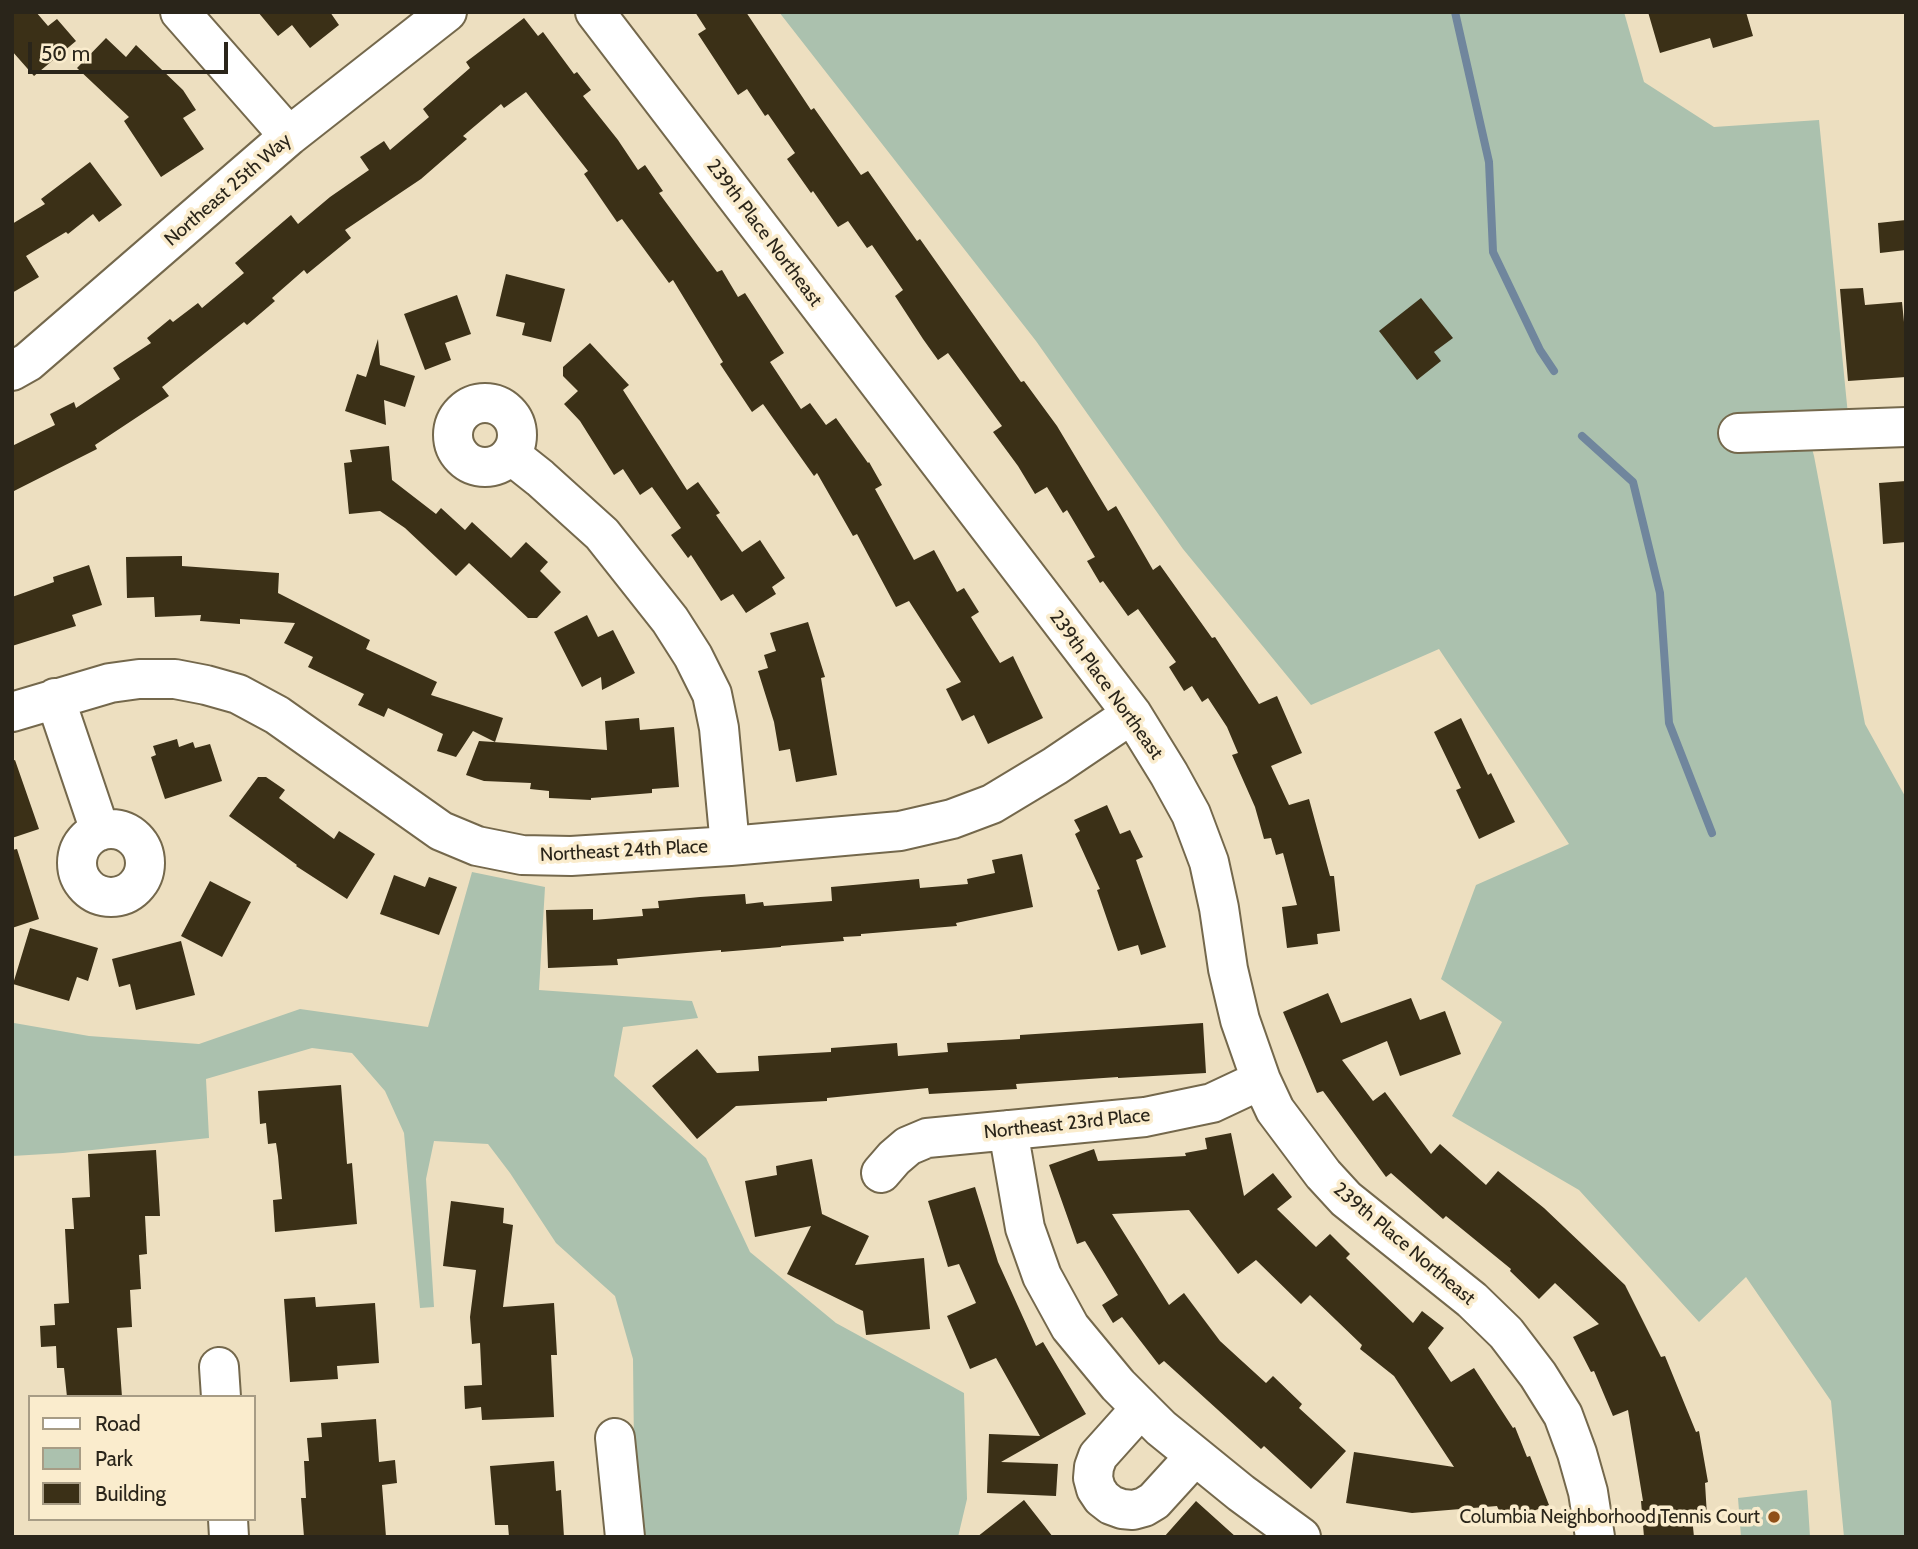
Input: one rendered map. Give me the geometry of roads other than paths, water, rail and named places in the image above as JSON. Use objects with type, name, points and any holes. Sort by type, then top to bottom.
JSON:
[{"type":"street","points":[[180,12],[289,136]]},
{"type":"street","name":"Northeast 25th Way","points":[[12,371],[28,362],[289,136],[447,12]]},
{"type":"street","name":"239th Place Northeast","points":[[595,12],[1132,713],[1191,814],[1209,862],[1240,1020],[1261,1080],[1275,1110],[1323,1174],[1346,1199],[1472,1300],[1506,1333],[1538,1375],[1563,1415],[1577,1453],[1588,1492],[1595,1537]]},
{"type":"street","points":[[1738,433],[1906,427]]},
{"type":"street","points":[[511,455],[602,534],[670,621],[693,656],[712,694],[719,728],[730,846]]},
{"type":"street","name":"Northeast 24th Place","points":[[12,712],[110,683],[139,678],[175,679],[237,694],[276,715],[441,831],[477,846],[522,855],[571,856],[900,831],[953,819],[992,804],[1055,766],[1132,713]]},
{"type":"street","points":[[55,698],[100,831]]},
{"type":"street","name":"Northeast 23rd Place","points":[[881,1173],[908,1146],[927,1138],[1170,1113],[1212,1102],[1261,1080]]},
{"type":"street","points":[[1008,1130],[1025,1228],[1042,1276],[1070,1327],[1118,1385],[1161,1428],[1241,1493],[1301,1537]]},
{"type":"street","points":[[1141,1408],[1098,1456],[1093,1478],[1102,1498],[1111,1506],[1122,1509],[1144,1507],[1154,1501],[1195,1456]]},
{"type":"street","points":[[615,1438],[625,1537]]},
{"type":"waterway","points":[[1455,12],[1489,162],[1493,252],[1540,350],[1554,371]]},
{"type":"waterway","points":[[1582,436],[1633,482],[1660,593],[1669,723],[1712,833]]},
{"type":"place","name":"Columbia Neighborhood Tennis Court","points":[[1774,1517]]}]
